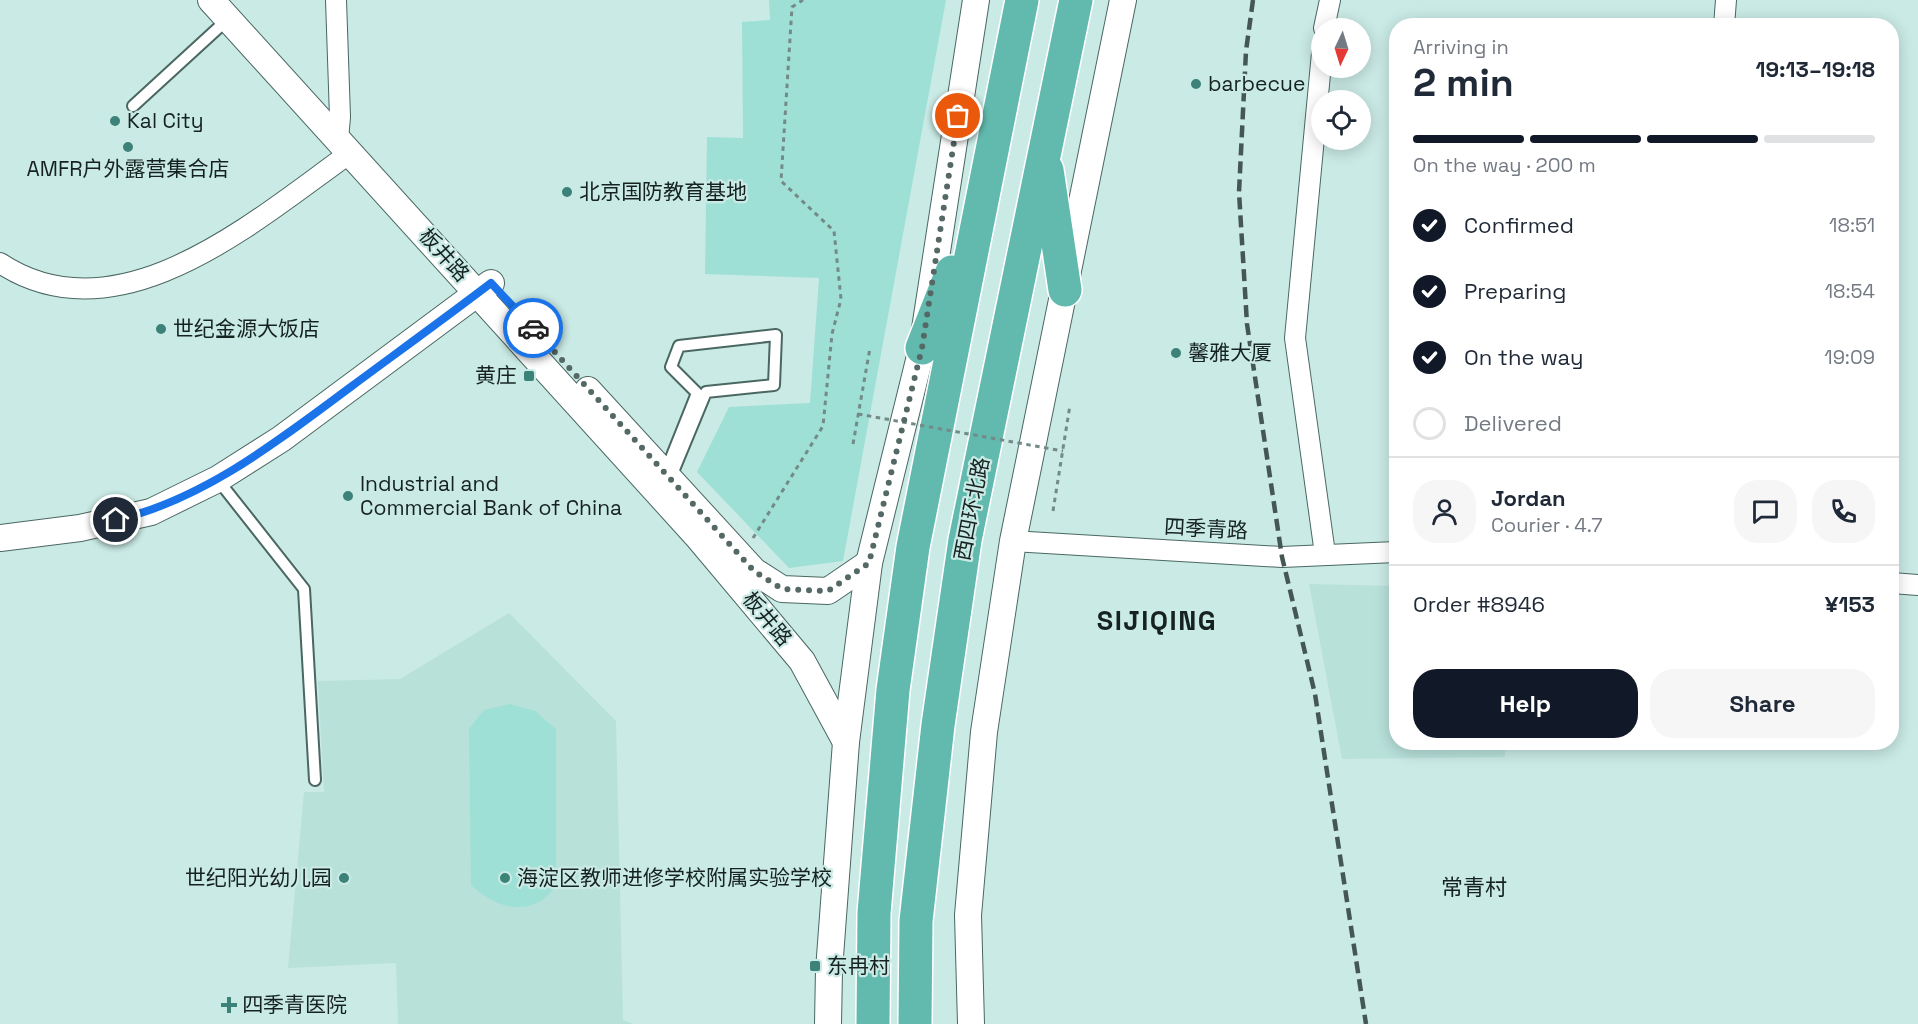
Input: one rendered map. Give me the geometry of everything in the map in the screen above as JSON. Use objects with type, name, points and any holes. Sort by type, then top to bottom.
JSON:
[{"type":"highway","points":[[873,1024],[874,914],[893,690],[913,547],[1022,0]]},
{"type":"highway","name":"西四环北路","points":[[915,1024],[916,921],[938,724],[964,540],[1076,0]]},
{"type":"highway","points":[[1044,147],[1065,290]]},
{"type":"highway","points":[[922,348],[982,195]]},
{"type":"street","points":[[211,0],[231,9],[343,136],[484,288],[667,476],[754,571],[782,589],[828,591],[869,563]]},
{"type":"street","points":[[336,0],[343,136]]},
{"type":"street","points":[[828,1024],[829,970],[846,742],[869,563],[922,348],[976,0]]},
{"type":"street","points":[[970,1024],[968,915],[983,744],[1013,541],[1124,0]]},
{"type":"street","points":[[1326,18],[1330,0]]},
{"type":"street","points":[[1725,18],[1726,0]]},
{"type":"street","points":[[1320,78],[1295,338],[1325,554]]},
{"type":"street","points":[[0,263],[16,273],[52,284],[90,288],[147,278],[179,266],[220,244],[343,136]]},
{"type":"street","name":"板井路","points":[[343,136],[484,288],[802,661],[846,742]]},
{"type":"street","points":[[0,538],[80,528],[151,512],[218,479],[281,439],[484,288]]},
{"type":"street","name":"四季青路","points":[[1013,541],[1282,558],[1389,552]]},
{"type":"street","points":[[1899,584],[1918,585]]},
{"type":"lane","points":[[133,106],[231,9]]},
{"type":"lane","points":[[776,335],[774,385],[706,392],[667,476],[697,393],[671,367],[679,346],[776,335]]},
{"type":"lane","points":[[218,479],[304,589],[315,780]]},
{"type":"path","points":[[750,542],[823,426],[832,334],[841,299],[834,231],[781,181],[792,7],[803,0]]},
{"type":"path","points":[[853,444],[870,348]]},
{"type":"path","points":[[1053,510],[1070,405]]},
{"type":"path","points":[[858,414],[1062,451]]},
{"type":"shaded area","points":[[769,0],[946,0],[843,561],[789,568],[697,472],[729,407],[810,403],[819,278],[705,274],[707,137],[743,138],[742,22],[770,20]]},
{"type":"shaded area","points":[[1309,584],[1389,586],[1389,750],[1505,750],[1505,757],[1342,759]]},
{"type":"shaded area","name":"海淀区教师进修学校附属实验学校","points":[[509,613],[616,721],[623,1020],[633,1024],[398,1024],[396,963],[288,968],[304,792],[324,792],[318,681],[400,679]]},
{"type":"shaded area","points":[[510,704],[535,711],[556,729],[556,887],[539,902],[520,907],[511,907],[494,901],[471,885],[469,729],[484,710]]},
{"type":"railway","points":[[1253,0],[1246,51],[1239,192],[1247,324],[1282,557],[1315,694],[1366,1024]]},
{"type":"way so far","points":[[533,328],[754,571],[782,589],[828,591],[869,563],[922,348],[958,116]]},
{"type":"place","name":"barbecue","points":[[1196,84]]},
{"type":"place","name":"Kal City","points":[[115,121]]},
{"type":"place","name":"AMFR户外露营集合店","points":[[128,147]]},
{"type":"place","name":"北京国防教育基地","points":[[567,192]]},
{"type":"place","name":"世纪金源大饭店","points":[[161,329]]},
{"type":"place","name":"馨雅大厦","points":[[1176,353]]},
{"type":"place","name":"黄庄","points":[[529,376]]},
{"type":"place","name":"Industrial and Commercial Bank of China","points":[[348,496]]},
{"type":"place","name":"世纪阳光幼儿园","points":[[344,878]]},
{"type":"place","name":"海淀区教师进修学校附属实验学校","points":[[505,878]]},
{"type":"place","name":"东冉村","points":[[815,966]]},
{"type":"place","name":"四季青医院","points":[[229,1005]]},
{"type":"district","name":"SIJIQING","points":[[1157,621]]},
{"type":"district","name":"常青村","points":[[1474,887]]},
{"type":"route","points":[[116,520],[151,512],[218,479],[281,439],[491,283],[533,328]]}]
